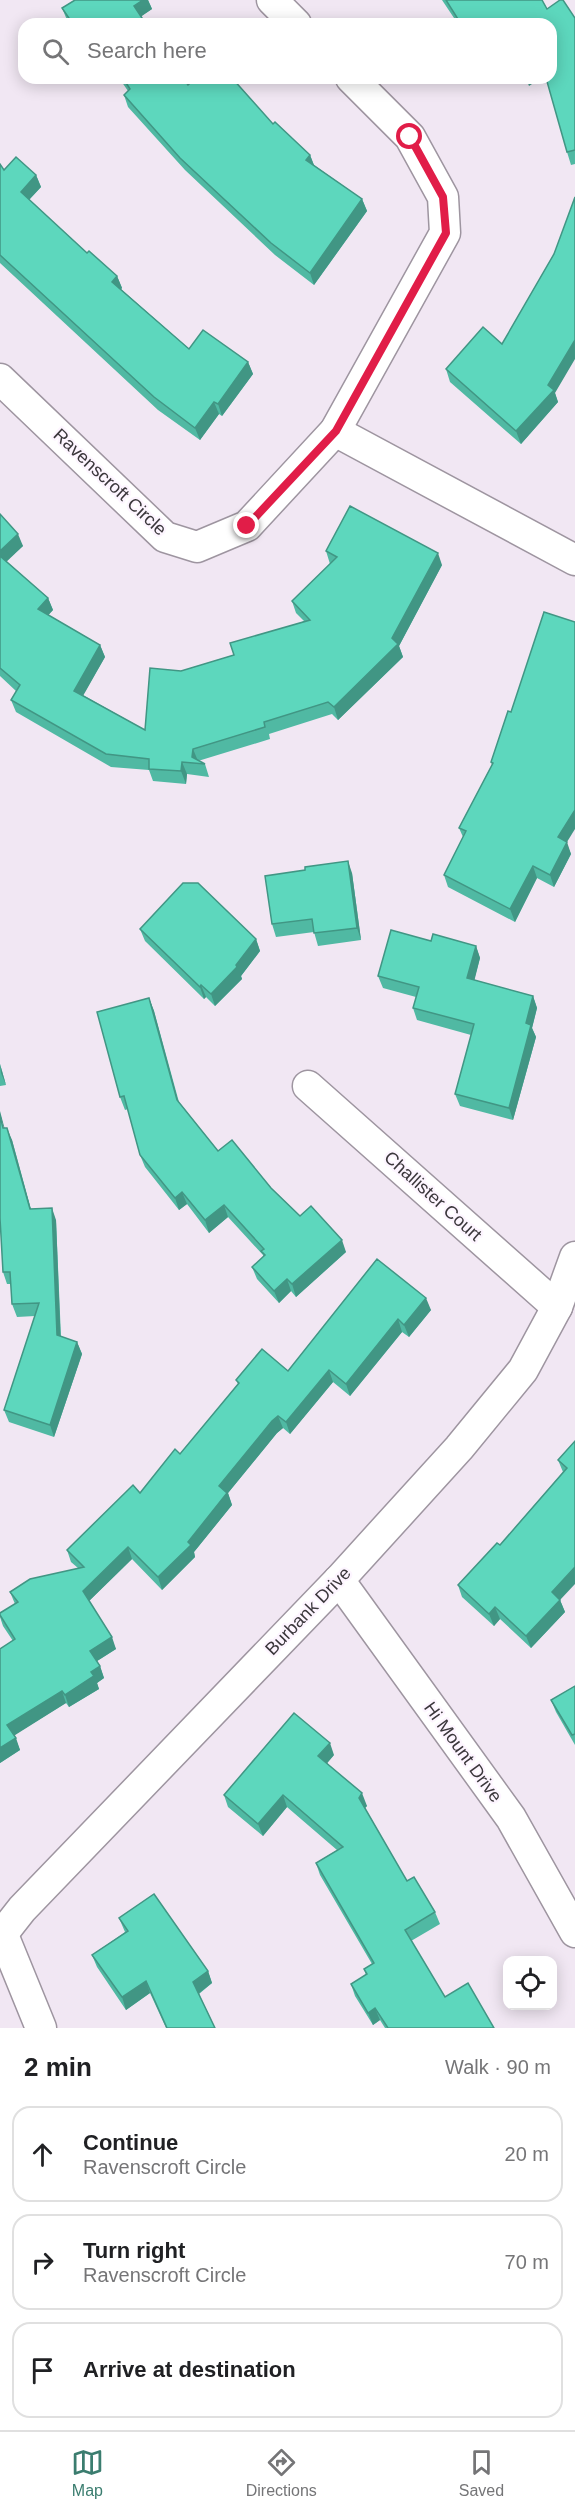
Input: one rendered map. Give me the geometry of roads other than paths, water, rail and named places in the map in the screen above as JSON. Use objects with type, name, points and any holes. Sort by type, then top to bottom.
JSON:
[{"type":"street","points":[[272,0],[290,18]]},
{"type":"street","name":"Ravenscroft Circle","points":[[0,379],[165,537],[197,548],[247,526],[336,431],[446,233],[443,197],[410,137],[357,84]]},
{"type":"street","points":[[336,431],[575,560]]},
{"type":"street","name":"Challister Court","points":[[308,1086],[557,1307]]},
{"type":"street","name":"Burbank Drive","points":[[1,1936],[22,1909],[339,1580],[459,1448],[523,1370],[557,1307],[575,1257]]},
{"type":"street","name":"Hi Mount Drive","points":[[339,1580],[511,1818],[575,1932]]},
{"type":"street","points":[[1,1936],[41,2028]]}]
